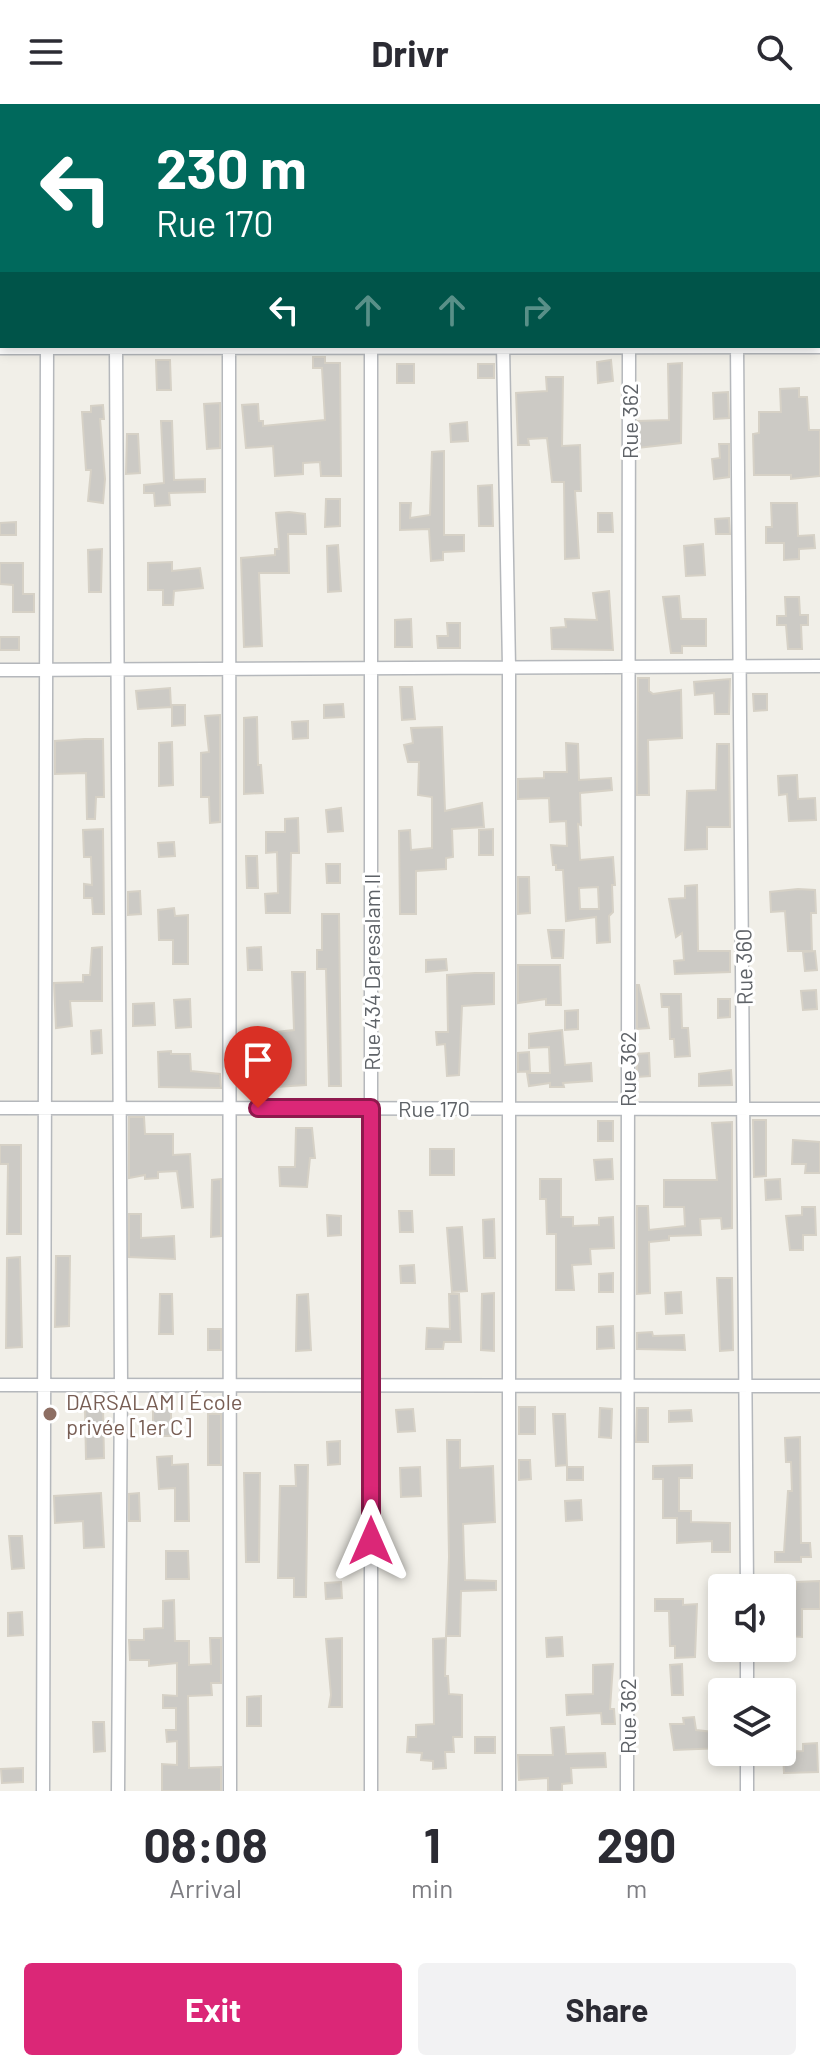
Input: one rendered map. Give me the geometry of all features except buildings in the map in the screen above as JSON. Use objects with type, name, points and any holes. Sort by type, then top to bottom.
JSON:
[{"type":"street","points":[[43,1791],[47,348]]},
{"type":"street","points":[[116,348],[121,1385],[118,1791]]},
{"type":"street","points":[[229,348],[230,1791]]},
{"type":"street","name":"Rue 434 Daresalam II","points":[[371,348],[371,1791]]},
{"type":"street","points":[[503,348],[509,667],[509,1791]]},
{"type":"street","name":"Rue 362","points":[[627,1791],[629,348]]},
{"type":"street","name":"Rue 360","points":[[737,348],[747,1574]]},
{"type":"street","points":[[0,670],[820,666]]},
{"type":"street","name":"Rue 170","points":[[0,1108],[820,1109]]},
{"type":"street","points":[[0,1385],[820,1386]]},
{"type":"street","points":[[747,1766],[747,1791]]},
{"type":"place","name":"DARSALAM I École privée [1er C]","points":[[50,1414]]},
{"type":"route","points":[[258,1108],[371,1108],[371,1541]]}]
